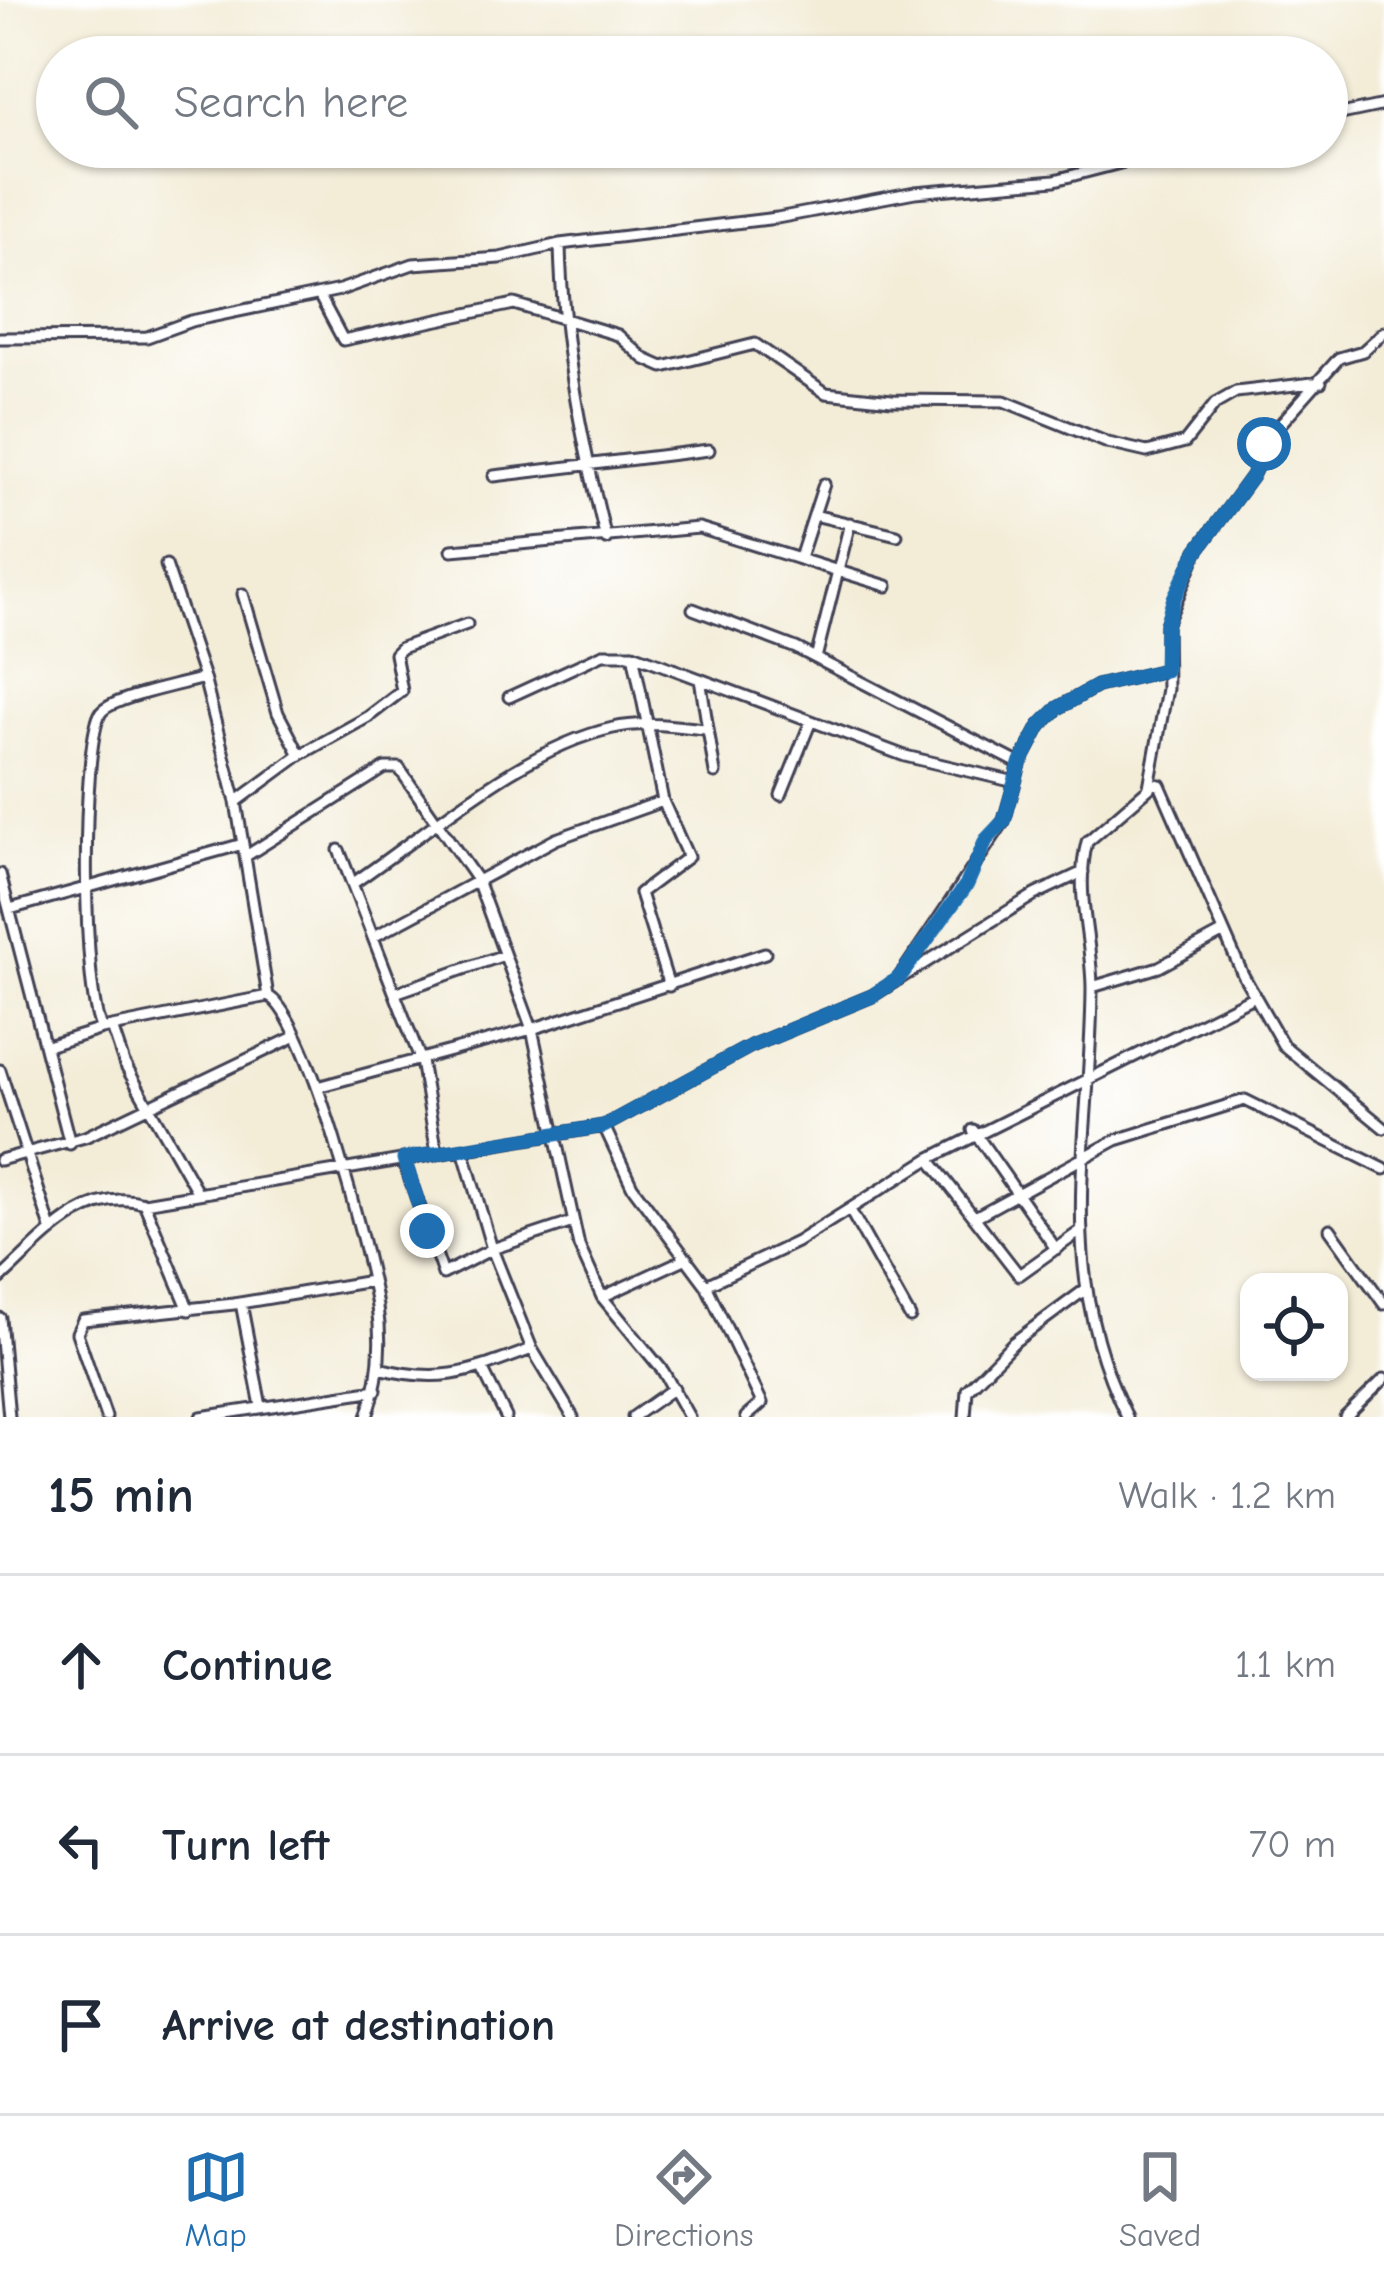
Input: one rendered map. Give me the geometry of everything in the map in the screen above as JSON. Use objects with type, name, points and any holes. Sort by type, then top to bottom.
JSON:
[{"type":"street","points":[[1348,112],[1384,104]]},
{"type":"street","points":[[0,338],[146,337],[208,317],[319,295],[413,264],[500,258],[560,244],[777,218],[915,193],[1055,180],[1101,168]]},
{"type":"street","points":[[560,244],[562,319],[606,539]]},
{"type":"street","points":[[319,295],[346,341],[514,304],[626,338],[645,359],[663,367],[754,344],[826,393],[1004,401],[1108,443],[1147,452],[1185,442],[1215,404],[1236,392],[1321,382]]},
{"type":"street","points":[[1147,790],[1165,706],[1168,615],[1197,551],[1252,476],[1264,444],[1339,358],[1363,351],[1384,332]]},
{"type":"street","points":[[494,476],[709,450]]},
{"type":"street","points":[[800,558],[824,484]]},
{"type":"street","points":[[814,515],[897,535]]},
{"type":"street","points":[[816,658],[850,523]]},
{"type":"street","points":[[452,550],[699,528],[887,586]]},
{"type":"street","points":[[166,566],[204,678],[236,802],[268,996],[282,1007],[317,1087],[346,1173],[371,1281],[379,1368],[367,1417]]},
{"type":"street","points":[[243,594],[278,713],[299,755]]},
{"type":"street","points":[[693,610],[816,658],[1020,764]]},
{"type":"street","points":[[236,802],[299,755],[368,718],[402,691],[397,651],[467,624]]},
{"type":"street","points":[[509,697],[603,654],[633,654],[905,756],[1015,782]]},
{"type":"street","points":[[633,654],[663,801],[688,857],[640,898],[669,986]]},
{"type":"street","points":[[899,978],[1004,821],[1020,764],[1040,726],[1073,698],[1165,670]]},
{"type":"street","points":[[198,1192],[92,1004],[89,775],[101,711],[204,678]]},
{"type":"street","points":[[700,679],[715,773]]},
{"type":"street","points":[[781,795],[812,721]]},
{"type":"street","points":[[352,884],[540,755],[614,728],[646,724],[705,729]]},
{"type":"street","points":[[10,909],[88,883],[245,850],[392,766],[399,768],[476,880],[532,1030],[573,1222],[602,1297],[674,1388],[689,1417]]},
{"type":"street","points":[[1127,1417],[1102,1366],[1086,1289],[1082,1230],[1079,1157],[1092,987],[1081,919],[1083,872],[1091,836],[1147,790],[1160,785],[1224,932],[1288,1052],[1384,1128]]},
{"type":"street","points":[[373,937],[556,839],[663,801]]},
{"type":"street","points":[[339,850],[421,1061],[437,1153]]},
{"type":"street","points":[[0,1279],[51,1229],[106,1200],[144,1203],[346,1173],[604,1126],[751,1046],[872,996],[1034,896],[1083,872]]},
{"type":"street","points":[[0,874],[70,1144]]},
{"type":"street","points":[[1092,987],[1159,968],[1224,932]]},
{"type":"street","points":[[317,1087],[532,1030],[765,952]]},
{"type":"street","points":[[395,993],[504,955]]},
{"type":"street","points":[[47,1046],[107,1028],[268,996]]},
{"type":"street","points":[[706,1285],[850,1210],[977,1133],[1085,1085],[1200,1020],[1255,996]]},
{"type":"street","points":[[0,1160],[70,1144],[295,1037]]},
{"type":"street","points":[[0,1070],[3,1094],[51,1229]]},
{"type":"street","points":[[975,1217],[1116,1139],[1245,1100],[1384,1169]]},
{"type":"street","points":[[604,1126],[632,1186],[706,1285],[770,1417]]},
{"type":"street","points":[[977,1133],[1056,1249]]},
{"type":"street","points":[[464,1153],[492,1250],[532,1349],[573,1417]]},
{"type":"street","points":[[404,1159],[441,1272],[573,1222]]},
{"type":"street","points":[[928,1159],[1019,1275],[1082,1230]]},
{"type":"street","points":[[144,1203],[190,1310]]},
{"type":"street","points":[[850,1210],[910,1317]]},
{"type":"street","points":[[1330,1229],[1384,1304]]},
{"type":"street","points":[[602,1297],[687,1258]]},
{"type":"street","points":[[106,1417],[80,1343],[79,1324],[88,1318],[190,1310],[371,1281]]},
{"type":"street","points":[[965,1417],[967,1390],[1014,1342],[1086,1289]]},
{"type":"street","points":[[242,1303],[261,1406]]},
{"type":"street","points":[[0,1318],[9,1417]]},
{"type":"street","points":[[379,1368],[434,1379],[532,1349]]},
{"type":"street","points":[[482,1368],[506,1417]]},
{"type":"street","points":[[1345,1417],[1384,1379]]},
{"type":"street","points":[[633,1417],[674,1388]]},
{"type":"street","points":[[1374,1389],[1384,1397]]},
{"type":"street","points":[[201,1417],[376,1390]]},
{"type":"street","points":[[746,1417],[762,1403]]},
{"type":"route","points":[[427,1231],[404,1159],[464,1153],[488,1144],[604,1126],[751,1046],[872,996],[899,978],[967,884],[986,840],[1004,821],[1020,764],[1040,726],[1058,708],[1097,686],[1165,670],[1166,625],[1174,598],[1197,551],[1252,476],[1264,444]]}]
